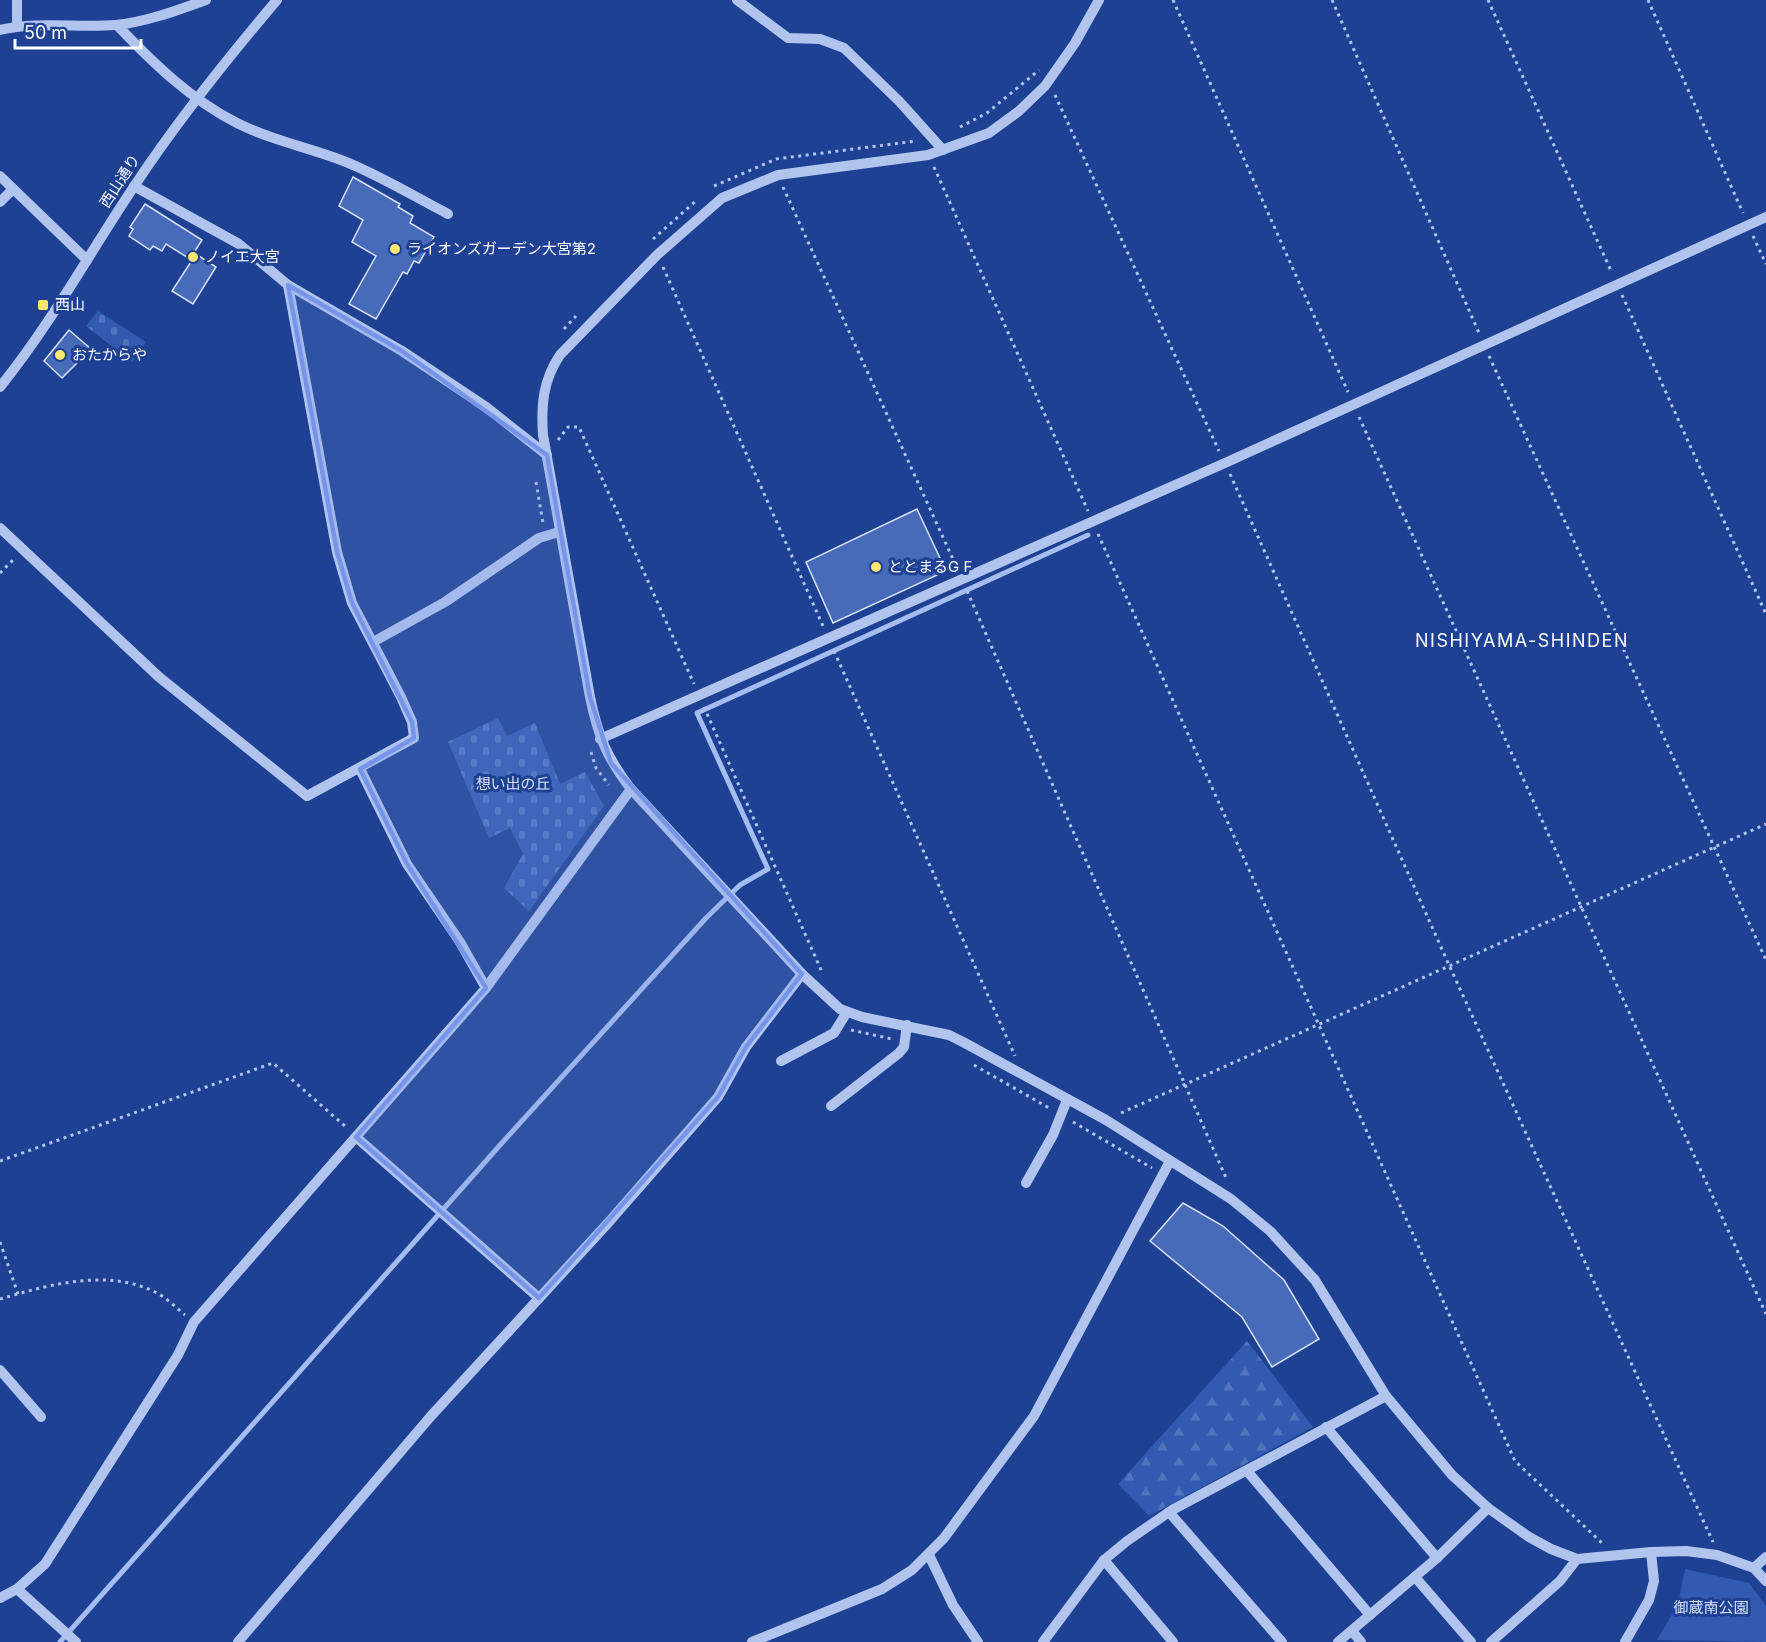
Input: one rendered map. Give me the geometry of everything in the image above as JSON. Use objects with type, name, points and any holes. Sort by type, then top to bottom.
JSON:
[{"type":"street","points":[[17,0],[17,26]]},
{"type":"street","points":[[0,30],[17,26],[117,25],[179,10],[206,0]]},
{"type":"street","name":"西山通り","points":[[0,387],[196,97],[277,0]]},
{"type":"street","points":[[737,0],[788,39],[820,39],[844,48],[899,100],[944,150]]},
{"type":"street","points":[[1099,0],[1075,43],[1045,86],[1019,111],[989,133],[928,155],[778,175],[722,198],[657,255],[560,355],[549,371],[542,413],[547,455],[559,532],[600,739],[611,763],[631,789],[802,974],[840,1009],[949,1035],[1106,1120],[1231,1199],[1270,1231],[1315,1280],[1386,1396],[1452,1475],[1488,1508],[1544,1545],[1578,1559],[1686,1551],[1717,1555],[1754,1568],[1766,1581]]},
{"type":"street","points":[[117,25],[148,59],[196,97],[243,126],[342,160],[448,214]]},
{"type":"street","points":[[0,176],[87,260]]},
{"type":"street","points":[[134,186],[239,244],[288,285],[402,351],[486,407],[547,455]]},
{"type":"street","points":[[0,202],[13,189]]},
{"type":"street","points":[[600,739],[1225,463],[1766,217]]},
{"type":"street","points":[[0,528],[159,676],[307,796],[414,738],[412,722],[352,603],[337,552],[288,285]]},
{"type":"street","points":[[373,642],[445,602],[538,538],[559,532]]},
{"type":"street","points":[[360,769],[407,864],[460,942],[486,988]]},
{"type":"street","points":[[0,1598],[17,1589],[45,1564],[178,1355],[194,1322],[486,988],[631,789]]},
{"type":"street","points":[[238,1642],[431,1416],[718,1097],[746,1047],[802,974]]},
{"type":"street","points":[[782,1061],[834,1033],[847,1011]]},
{"type":"street","points":[[831,1106],[899,1053],[904,1047],[907,1025]]},
{"type":"street","points":[[1026,1183],[1053,1135],[1066,1100]]},
{"type":"street","points":[[356,1137],[539,1298]]},
{"type":"street","points":[[752,1642],[869,1596],[912,1570],[929,1555],[974,1502],[1034,1416],[1170,1161]]},
{"type":"street","points":[[0,1370],[41,1417]]},
{"type":"street","points":[[1043,1642],[1104,1560],[1169,1512],[1386,1396]]},
{"type":"street","points":[[1326,1427],[1437,1558]]},
{"type":"street","points":[[1247,1471],[1371,1615]]},
{"type":"street","points":[[1338,1642],[1437,1558],[1488,1508]]},
{"type":"street","points":[[1169,1512],[1282,1642]]},
{"type":"street","points":[[1625,1642],[1652,1590],[1654,1581],[1651,1552]]},
{"type":"street","points":[[929,1555],[953,1605],[978,1642]]},
{"type":"street","points":[[1754,1568],[1766,1557]]},
{"type":"street","points":[[1491,1642],[1560,1581],[1578,1559]]},
{"type":"street","points":[[1104,1560],[1173,1642]]},
{"type":"street","points":[[1415,1577],[1471,1642]]},
{"type":"street","points":[[17,1589],[76,1642]]},
{"type":"street","points":[[1352,1631],[1361,1642]]},
{"type":"path","points":[[1173,0],[1353,405],[1766,1314]]},
{"type":"path","points":[[1332,0],[1484,345],[1766,960]]},
{"type":"path","points":[[1488,0],[1766,614]]},
{"type":"path","points":[[1648,0],[1766,264]]},
{"type":"path","points":[[955,129],[987,113],[1028,80],[1045,62]]},
{"type":"path","points":[[1045,86],[1058,97],[1717,1555]]},
{"type":"path","points":[[928,155],[1515,1461],[1614,1555]]},
{"type":"path","points":[[778,175],[962,578],[1186,1084],[1230,1186],[1231,1199]]},
{"type":"path","points":[[657,255],[1015,1056]]},
{"type":"path","points":[[0,573],[23,551]]},
{"type":"path","points":[[1106,1120],[1766,824]]},
{"type":"path","points":[[0,1161],[273,1063],[356,1137]]},
{"type":"path","points":[[0,1242],[18,1294]]},
{"type":"path","points":[[0,1299],[75,1281],[133,1284],[156,1292],[194,1322]]},
{"type":"highlighted area","points":[[288,285],[402,351],[547,455],[590,697],[611,763],[802,974],[746,1047],[718,1097],[539,1298],[356,1137],[486,988],[407,864],[360,769],[414,738],[412,722],[352,603],[337,552]]},
{"type":"green space","points":[[98,311],[146,342],[132,362],[86,326]]},
{"type":"green space","name":"想い出の丘","points":[[498,718],[507,736],[535,723],[560,784],[585,772],[604,806],[529,911],[504,888],[523,854],[510,828],[489,838],[448,742]]},
{"type":"green space","points":[[1247,1341],[1313,1427],[1149,1516],[1118,1484]]},
{"type":"green space","name":"御蔵南公園","points":[[1685,1569],[1749,1583],[1766,1606],[1766,1642],[1657,1640],[1678,1604]]},
{"type":"building","name":"ライオンズガーデン大宮第2","points":[[353,177],[400,204],[398,207],[413,216],[410,223],[434,237],[419,263],[414,261],[407,274],[403,272],[376,319],[349,304],[376,256],[352,242],[363,220],[339,206]]},
{"type":"building","name":"ノイエ大宮","points":[[145,204],[202,240],[190,259],[166,244],[162,251],[153,246],[150,250],[129,236],[133,229],[130,227]]},
{"type":"building","points":[[196,254],[216,267],[193,304],[172,291]]},
{"type":"building","points":[[69,330],[91,349],[62,378],[44,361]]},
{"type":"building","name":"ととまるG F","points":[[917,509],[946,571],[833,623],[806,562]]},
{"type":"building","points":[[1183,1203],[1223,1226],[1284,1280],[1319,1339],[1272,1367],[1242,1317],[1150,1241]]},
{"type":"waterway","points":[[60,1642],[501,1144],[706,918],[740,885],[768,869],[697,713],[1088,535]]},
{"type":"place","name":"ライオンズガーデン大宮第2","points":[[395,249]]},
{"type":"place","name":"ノイエ大宮","points":[[193,257]]},
{"type":"place","name":"西山","points":[[43,305]]},
{"type":"place","name":"おたからや","points":[[60,355]]},
{"type":"place","name":"ととまるG F","points":[[876,567]]},
{"type":"district","name":"NISHIYAMA-SHINDEN","points":[[1522,641]]}]
